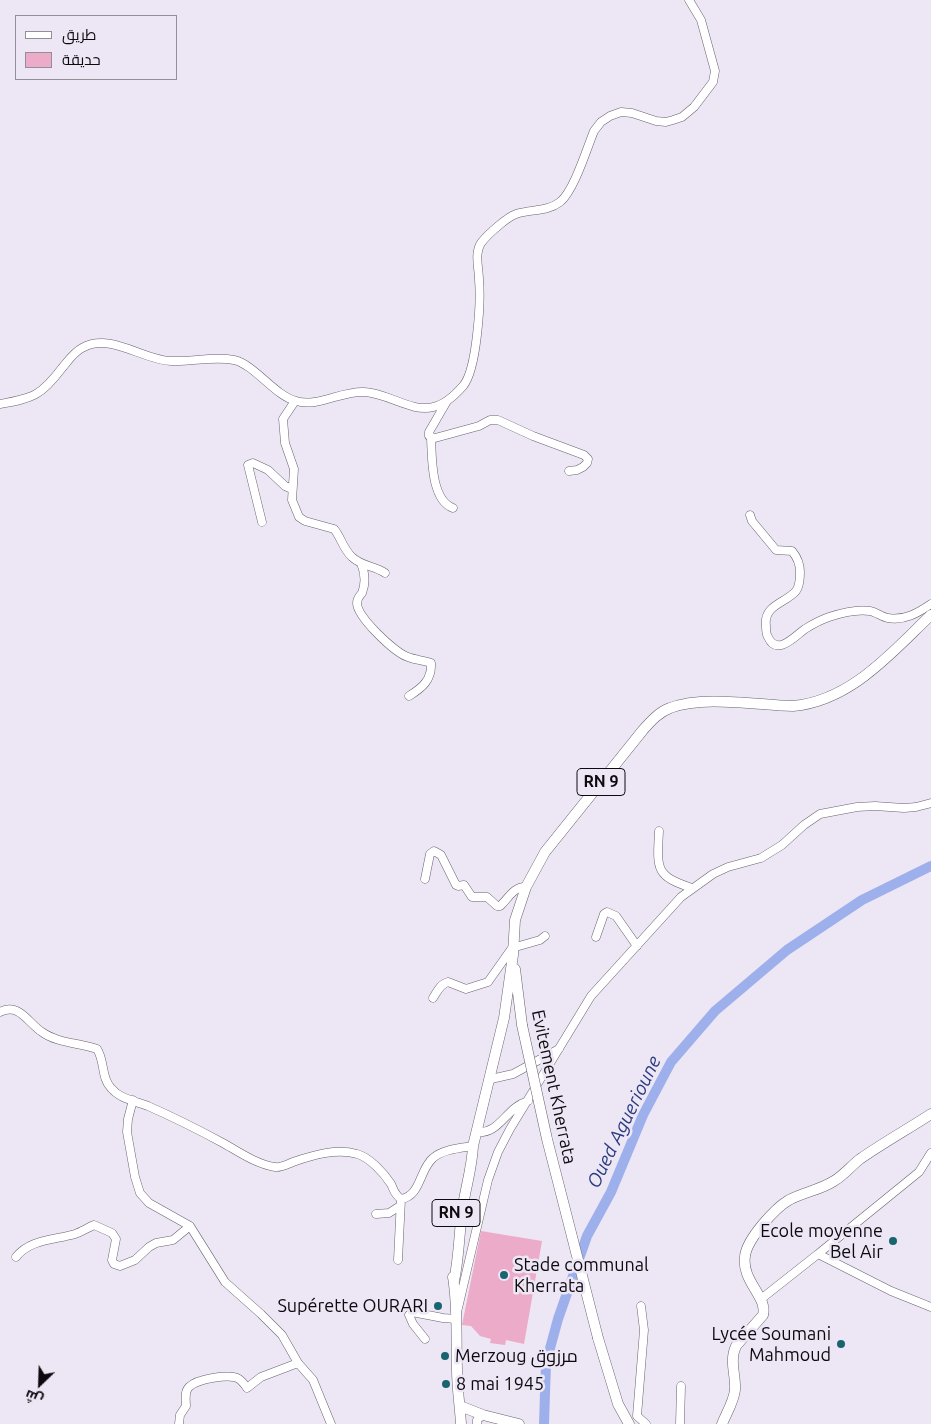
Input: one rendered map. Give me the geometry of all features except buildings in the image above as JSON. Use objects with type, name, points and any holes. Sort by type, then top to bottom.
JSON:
[{"type":"main road","name":"RN 9","points":[[461,1421],[457,1372],[454,1281],[462,1210],[472,1165],[476,1132],[504,1018],[516,920],[526,886],[545,852],[643,730],[661,713],[677,706],[697,702],[793,706],[820,701],[854,684],[931,615]]},
{"type":"main road","name":"Evitement Kherrata","points":[[513,951],[522,1025],[547,1139],[598,1338],[615,1395],[629,1424]]},
{"type":"main road","points":[[722,1424],[735,1391],[732,1367],[733,1352],[763,1315],[764,1305],[747,1274],[745,1256],[748,1247],[765,1222],[788,1200],[836,1180],[863,1157],[931,1114]]},
{"type":"main road","points":[[460,1406],[483,1415],[519,1424]]},
{"type":"main road","points":[[461,1421],[483,1415]]},
{"type":"street","points":[[0,404],[35,396],[44,390],[79,349],[97,344],[129,348],[153,357],[171,361],[198,359],[237,360],[294,401],[307,403],[346,393],[364,391],[382,394],[421,408],[432,408],[448,399],[466,383],[471,370],[478,317],[480,281],[477,252],[480,244],[514,214],[551,207],[561,201],[569,191],[594,130],[606,119],[621,112],[632,112],[656,121],[666,122],[682,117],[694,107],[713,82],[715,71],[701,20],[689,0]]},
{"type":"street","points":[[448,399],[429,432],[433,474],[442,500],[446,505],[453,508]]},
{"type":"street","points":[[294,401],[283,419],[285,443],[294,469],[292,500],[299,517],[306,521],[334,529],[351,557],[361,563],[378,568],[385,573]]},
{"type":"street","points":[[431,438],[479,426],[490,420],[498,420],[533,436],[584,454],[588,459],[588,463],[577,470],[569,471]]},
{"type":"street","points":[[262,522],[248,465],[253,463],[268,470],[285,486],[292,489]]},
{"type":"street","points":[[750,514],[757,527],[776,550],[792,552],[796,556],[800,570],[800,584],[796,590],[771,608],[767,614],[765,620],[768,637],[772,643],[779,646],[786,644],[817,622],[839,613],[870,611],[888,618],[906,617],[917,614],[931,604]]},
{"type":"street","points":[[361,563],[365,583],[357,600],[357,607],[361,614],[390,647],[410,658],[431,663],[428,680],[421,689],[409,696]]},
{"type":"street","points":[[425,1339],[408,1315],[412,1312],[443,1318],[456,1316],[488,1180],[498,1152],[591,996],[681,897],[713,874],[728,867],[762,858],[782,845],[804,825],[820,814],[857,807],[904,808],[931,803]]},
{"type":"street","points":[[659,831],[661,871],[668,879],[692,888]]},
{"type":"street","points":[[425,879],[430,854],[434,850],[441,855],[456,885],[464,886],[472,897],[487,897],[500,906],[516,888],[526,886]]},
{"type":"street","points":[[596,937],[604,914],[607,912],[616,916],[637,946]]},
{"type":"street","points":[[433,998],[442,985],[448,982],[466,990],[488,982],[513,951],[546,936]]},
{"type":"street","points":[[0,1012],[14,1009],[24,1015],[42,1032],[68,1042],[98,1049],[101,1055],[103,1072],[109,1087],[120,1096],[160,1111],[245,1156],[276,1167],[333,1152],[358,1154],[382,1173],[391,1184],[394,1194],[400,1203],[398,1260]]},
{"type":"street","points":[[490,1079],[513,1074],[559,1049]]},
{"type":"street","points":[[133,1100],[127,1132],[134,1176],[140,1193],[149,1203],[190,1226],[225,1282],[261,1314],[282,1336],[298,1363],[313,1380],[331,1424]]},
{"type":"street","points":[[476,1132],[480,1133],[490,1129],[502,1121],[515,1106],[528,1101]]},
{"type":"street","points":[[376,1214],[389,1212],[413,1193],[432,1159],[443,1153],[473,1146]]},
{"type":"street","points":[[761,1299],[919,1172],[931,1153]]},
{"type":"street","points":[[16,1257],[21,1251],[32,1245],[48,1239],[76,1233],[94,1225],[112,1233],[116,1239],[112,1260],[114,1264],[120,1266],[135,1260],[156,1243],[173,1240],[190,1226]]},
{"type":"street","points":[[818,1254],[891,1291],[931,1307]]},
{"type":"street","points":[[641,1306],[644,1330],[637,1416],[646,1424]]},
{"type":"street","points":[[179,1424],[180,1415],[186,1406],[185,1396],[189,1387],[198,1382],[226,1375],[239,1378],[247,1388],[261,1377],[298,1363]]},
{"type":"street","points":[[680,1424],[681,1386]]},
{"type":"street","points":[[477,1424],[476,1420],[483,1415]]},
{"type":"green space","name":"Stade communal Kherrata","points":[[481,1231],[542,1241],[524,1344],[506,1340],[505,1345],[490,1343],[491,1339],[480,1336],[471,1326],[462,1325]]},
{"type":"waterway","name":"Oued Aguerioune","points":[[544,1424],[546,1363],[558,1319],[587,1236],[611,1192],[643,1115],[671,1062],[715,1011],[787,950],[862,900],[931,866]]},
{"type":"place","name":"Ecole moyenne Bel Air","points":[[893,1241]]},
{"type":"place","name":"Stade communal Kherrata","points":[[504,1275]]},
{"type":"place","name":"Supérette OURARI","points":[[438,1306]]},
{"type":"place","name":"Lycée Soumani Mahmoud","points":[[841,1344]]},
{"type":"place","name":"Merzoug مرزوق","points":[[445,1356]]},
{"type":"place","name":"8 mai 1945","points":[[446,1384]]}]
